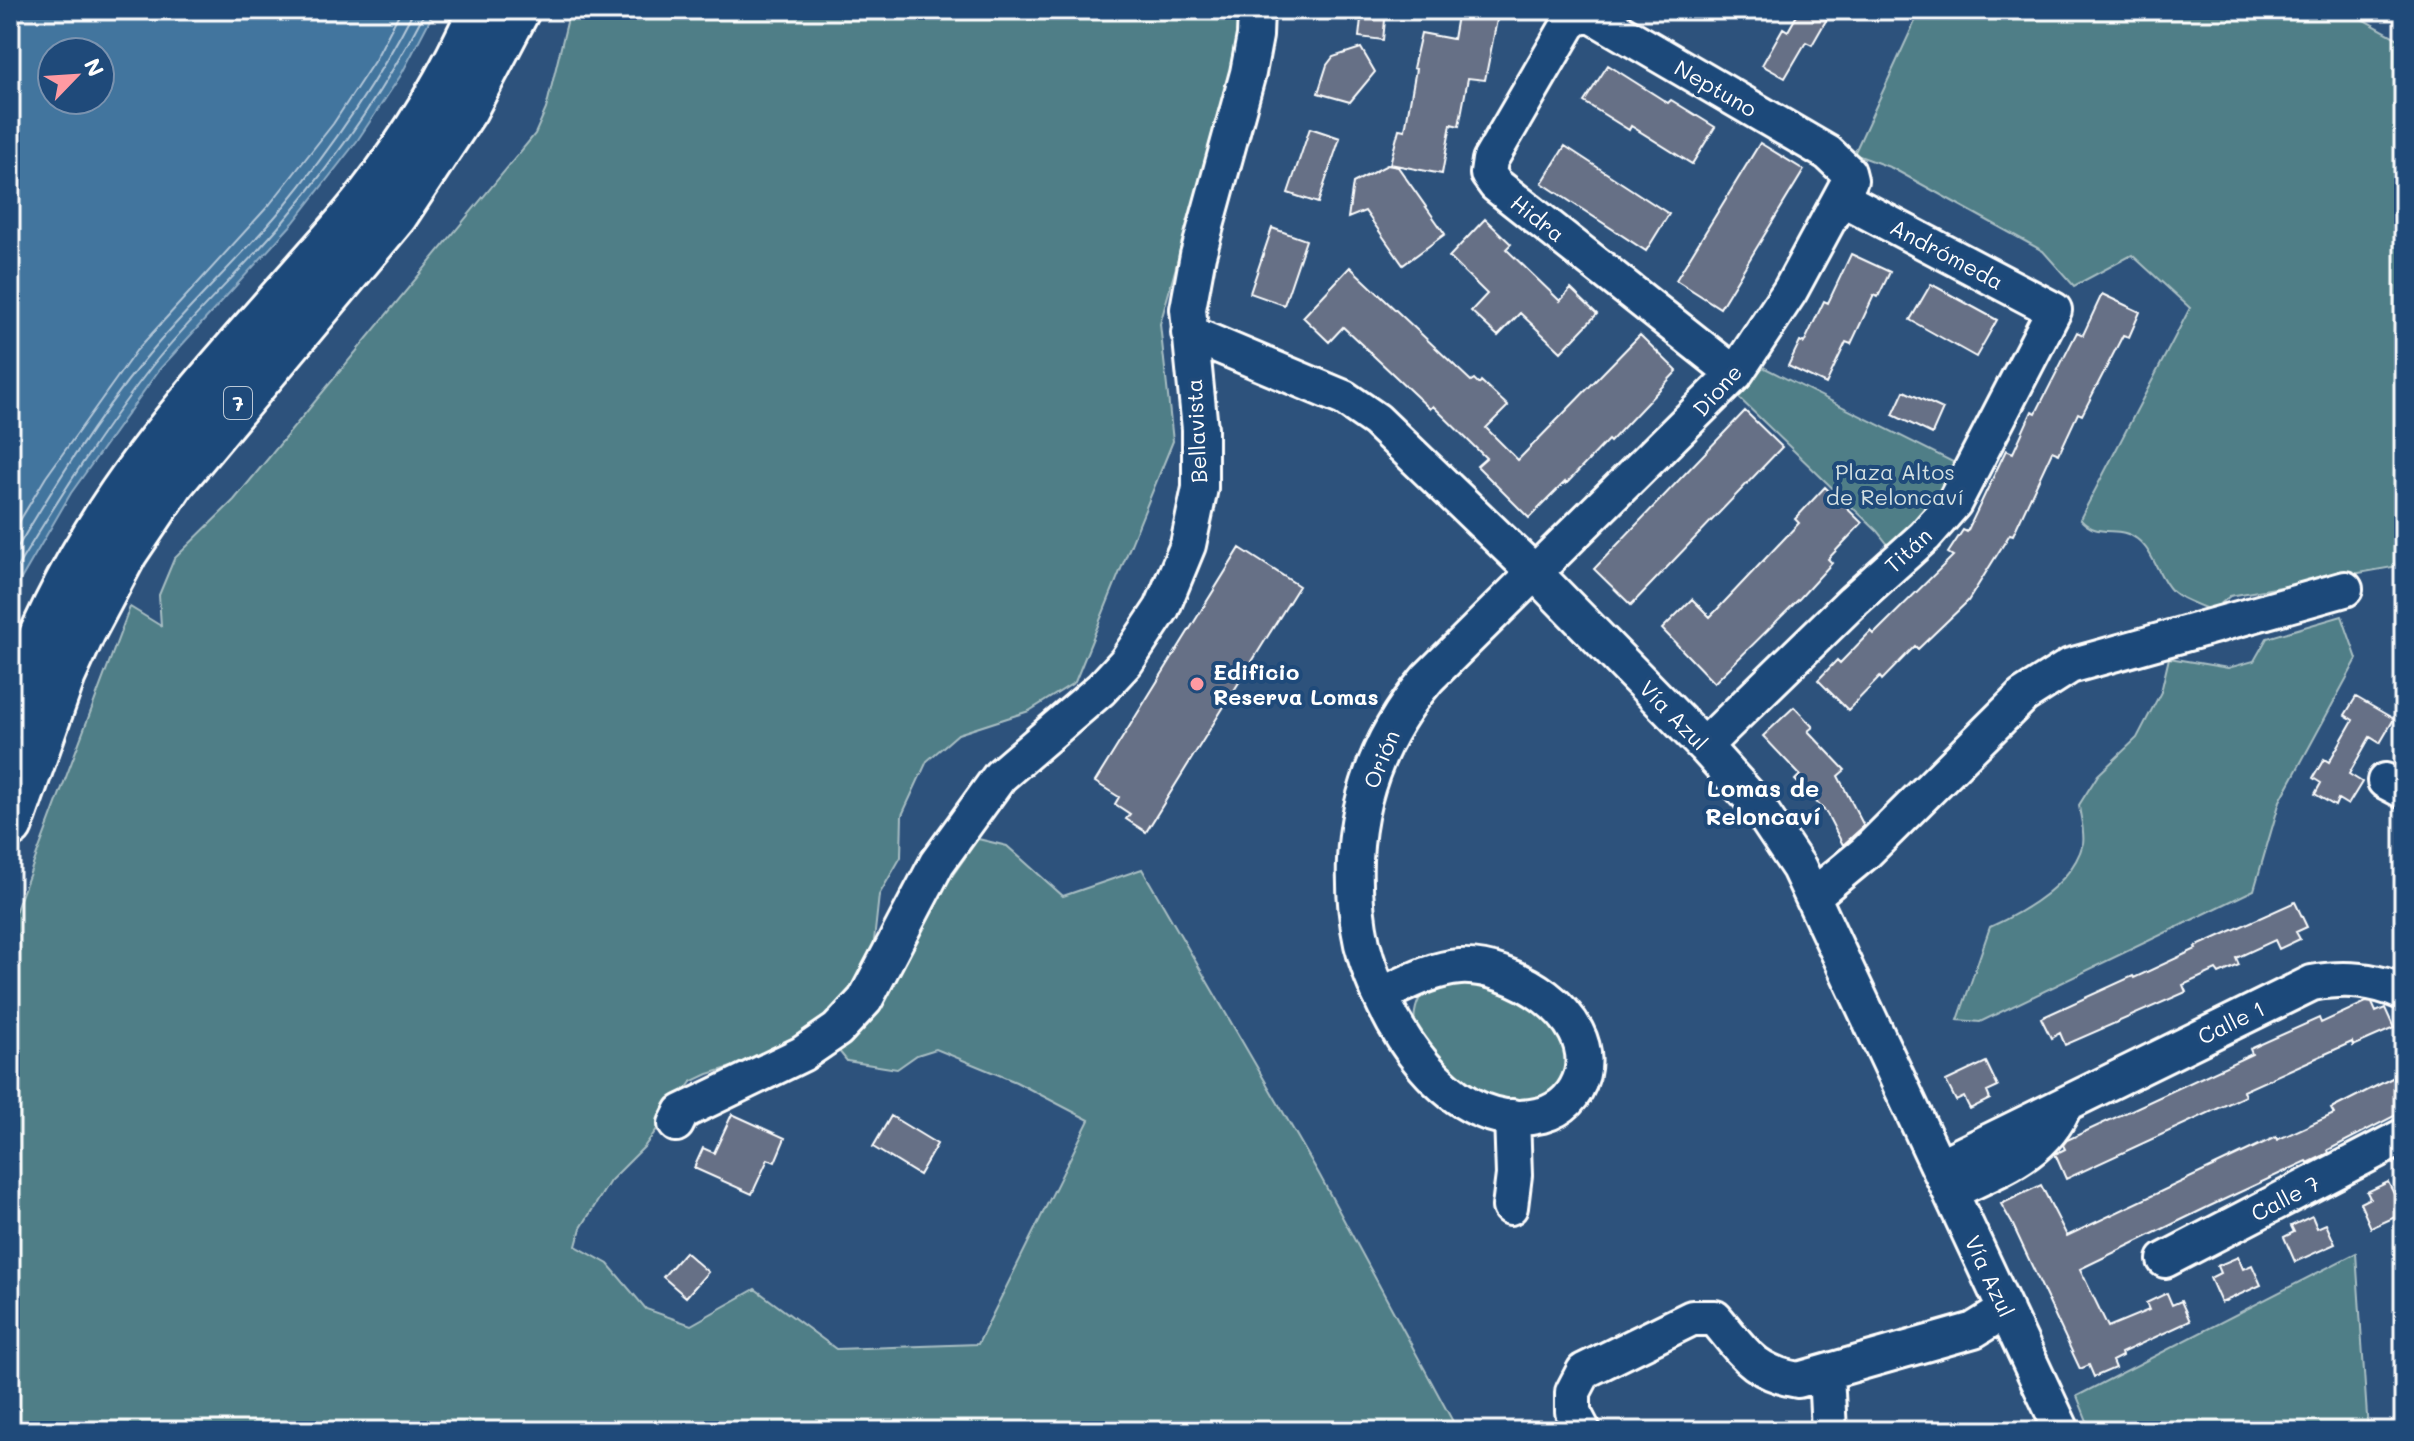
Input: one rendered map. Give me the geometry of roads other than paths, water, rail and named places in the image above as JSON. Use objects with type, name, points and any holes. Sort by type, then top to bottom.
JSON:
[{"type":"highway","name":"7","points":[[10,716],[54,611],[77,567],[128,485],[200,392],[375,189],[426,116],[481,10]]},
{"type":"highway","name":"7","points":[[10,825],[63,675],[125,552],[172,482],[395,215],[465,109],[517,10]]},
{"type":"street","name":"Bellavista","points":[[676,1124],[682,1112],[802,1054],[837,1030],[865,1000],[937,863],[1000,776],[1101,689],[1126,662],[1162,608],[1188,545],[1200,488],[1200,429],[1188,309],[1198,255],[1248,73],[1256,10]]},
{"type":"street","name":"Neptuno","points":[[1579,16],[1593,16],[1606,23],[1828,153],[1844,185]]},
{"type":"street","name":"Hidra","points":[[1579,16],[1569,24],[1490,160],[1488,174],[1496,185],[1735,374]]},
{"type":"street","name":"Andrómeda","points":[[1844,185],[2054,310]]},
{"type":"street","name":"Dione","points":[[1535,573],[1735,374],[1790,291],[1844,185]]},
{"type":"street","name":"Titán","points":[[1704,746],[1853,601],[1925,536],[1954,503],[2054,310]]},
{"type":"street","name":"Vía Azul","points":[[1189,333],[1359,406],[1535,573],[1704,746],[1769,820],[1813,896],[2062,1431]]},
{"type":"street","name":"Orión","points":[[1381,995],[1437,971],[1471,967],[1506,974],[1524,982],[1546,997],[1572,1026],[1583,1056],[1583,1071],[1574,1093],[1563,1105],[1540,1115],[1512,1117],[1471,1106],[1446,1090],[1416,1056],[1381,995],[1362,943],[1355,887],[1358,831],[1371,775],[1394,724],[1428,678],[1535,573]]},
{"type":"street","points":[[1813,896],[1865,853],[2023,696],[2070,666],[2345,589]]},
{"type":"street","name":"Calle 1","points":[[1945,1179],[2065,1103],[2312,983],[2353,979],[2373,982],[2404,993]]},
{"type":"street","points":[[1510,1207],[1514,1175],[1512,1117]]},
{"type":"street","name":"Calle 7","points":[[2165,1260],[2404,1136]]},
{"type":"street","points":[[1583,1431],[1573,1412],[1573,1392],[1584,1371],[1692,1318],[1715,1318],[1755,1365],[1775,1376],[1798,1380],[1974,1330],[2006,1310]]},
{"type":"street","points":[[1826,1374],[1829,1431]]},
{"type":"water","points":[[10,10],[435,10],[401,75],[357,141],[293,223],[159,370],[71,493],[10,598]]},
{"type":"place","name":"Edificio Reserva Lomas","points":[[1197,684]]},
{"type":"district","name":"Lomas de Reloncaví","points":[[1763,801]]},
{"type":"park label","name":"Plaza Altos de Reloncaví","points":[[1895,484]]}]
